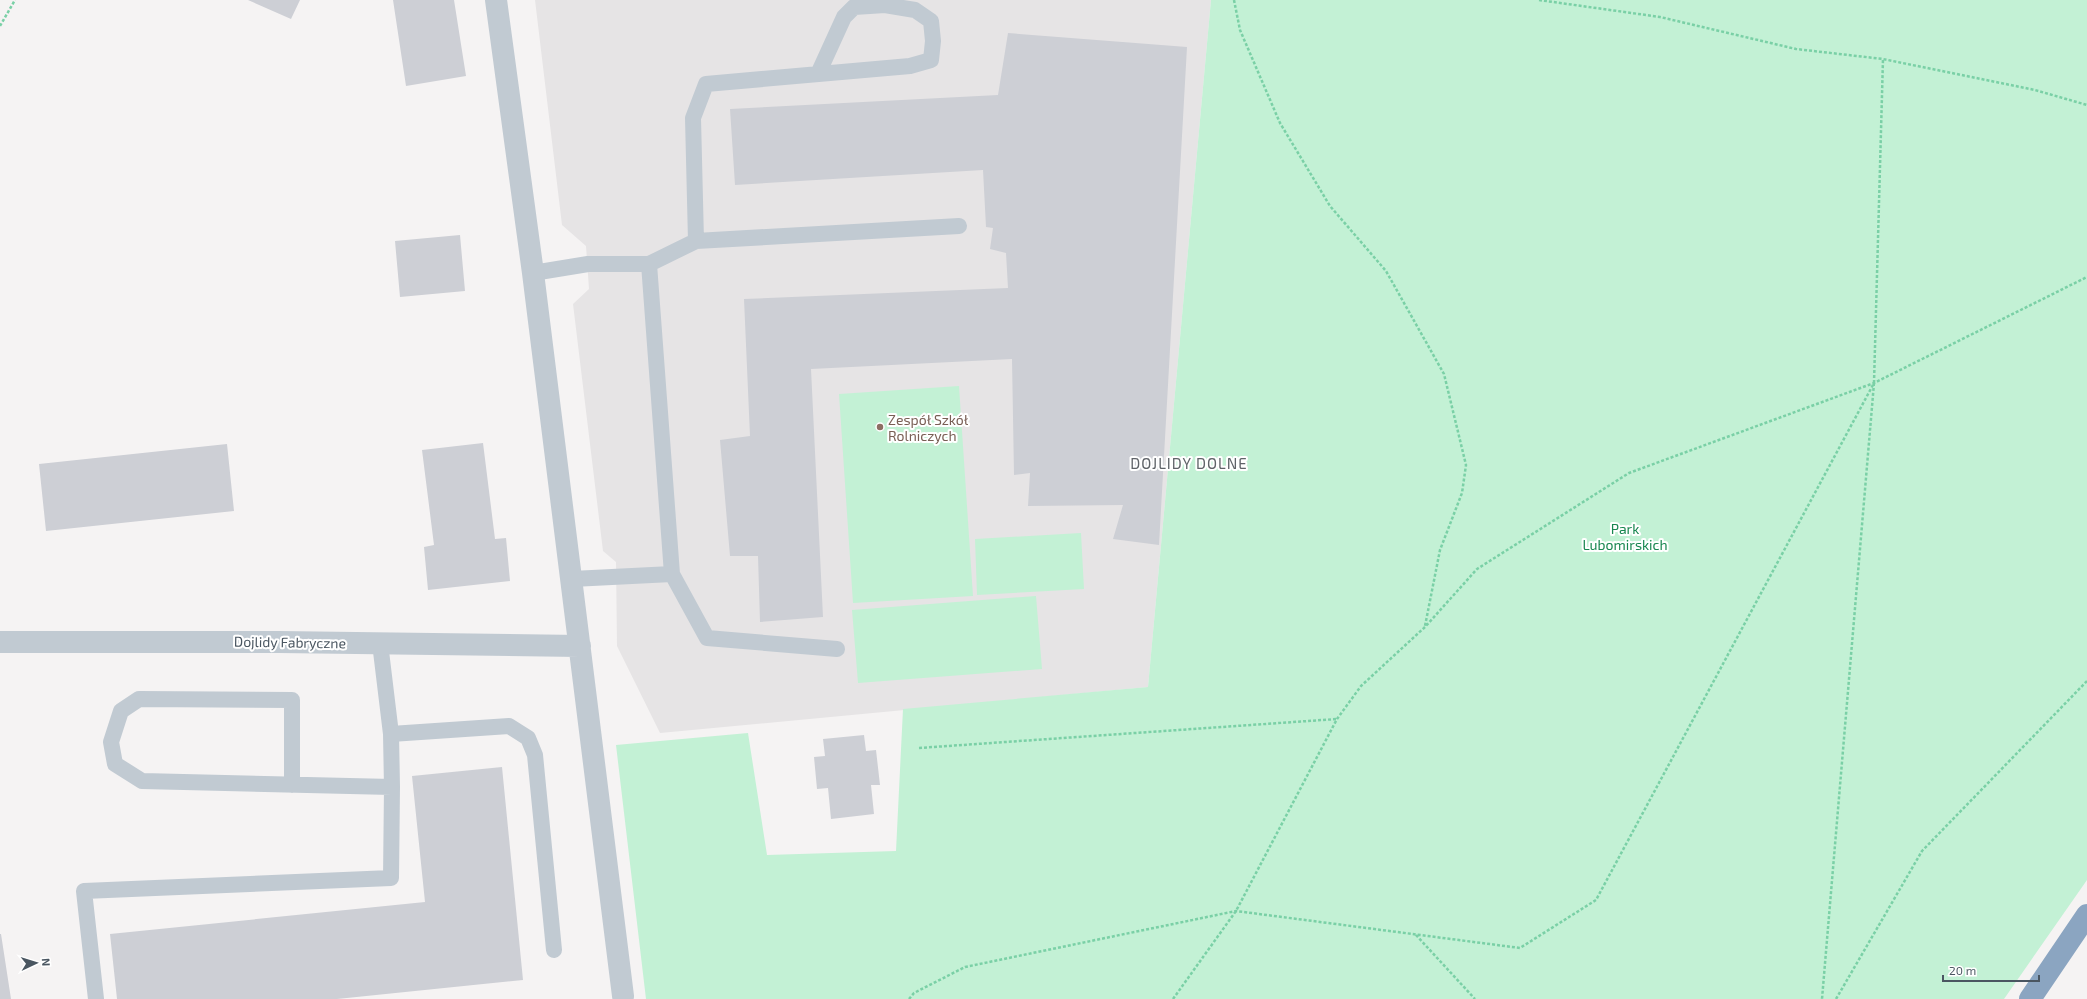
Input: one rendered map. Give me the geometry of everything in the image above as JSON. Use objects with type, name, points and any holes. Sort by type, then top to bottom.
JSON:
[{"type":"highway","points":[[2030,999],[2087,915]]},
{"type":"street","points":[[496,0],[572,579],[623,998]]},
{"type":"street","name":"Dojlidy Fabryczne","points":[[0,642],[380,643],[580,646]]},
{"type":"lane","points":[[696,241],[693,118],[706,84],[910,66],[931,60],[933,41],[931,21],[915,10],[885,4],[854,7],[844,17],[818,74]]},
{"type":"lane","points":[[533,273],[588,264],[650,264],[696,241],[958,226]]},
{"type":"lane","points":[[650,264],[672,574],[707,638],[837,649]]},
{"type":"lane","points":[[572,579],[672,574]]},
{"type":"lane","points":[[96,999],[84,891],[391,878],[391,734],[380,643]]},
{"type":"lane","points":[[292,785],[292,700],[139,699],[121,711],[111,742],[115,764],[142,781],[292,785],[392,787]]},
{"type":"lane","points":[[391,734],[509,726],[528,738],[535,755],[554,950]]},
{"type":"path","points":[[0,26],[15,0]]},
{"type":"path","points":[[1234,0],[1240,30],[1280,123],[1330,206],[1386,272],[1444,374],[1466,465],[1462,494],[1440,550],[1425,626]]},
{"type":"path","points":[[1539,0],[1660,17],[1796,49],[1882,59],[2035,90],[2087,105]]},
{"type":"path","points":[[1822,999],[1874,383],[1882,59]]},
{"type":"path","points":[[1173,999],[1236,911],[1337,719],[1361,686],[1425,626],[1477,569],[1629,473],[1874,383],[2087,277]]},
{"type":"path","points":[[909,999],[914,993],[965,967],[1236,911],[1520,948],[1596,900],[1874,383]]},
{"type":"path","points":[[1836,999],[1922,851],[2087,681]]},
{"type":"path","points":[[919,748],[1337,719]]},
{"type":"path","points":[[1416,935],[1475,999]]},
{"type":"shaded area","name":"Zespół Szkół Rolniczych","points":[[535,0],[1211,0],[1148,687],[660,733],[617,646],[616,562],[603,551],[573,304],[589,289],[586,246],[562,225]]},
{"type":"green space","name":"Park Lubomirskich","points":[[1211,0],[2087,0],[2087,880],[2004,999],[646,999],[616,745],[748,733],[767,855],[896,851],[903,709],[1148,687]]},
{"type":"green space","points":[[959,386],[973,596],[853,603],[839,394]]},
{"type":"green space","points":[[1081,533],[1084,589],[977,595],[975,539]]},
{"type":"green space","points":[[1036,596],[1042,669],[858,683],[852,610]]},
{"type":"building","points":[[248,0],[300,0],[291,19]]},
{"type":"building","points":[[393,0],[454,0],[466,76],[406,86]]},
{"type":"building","points":[[1008,33],[1187,47],[1159,545],[1113,539],[1123,505],[1028,506],[1030,473],[1014,475],[1012,359],[811,369],[823,617],[760,622],[758,556],[730,556],[720,440],[750,436],[744,299],[1008,288],[1006,253],[990,249],[993,228],[986,227],[983,170],[735,185],[730,109],[998,95]]},
{"type":"building","points":[[460,235],[465,291],[400,297],[395,241]]},
{"type":"building","points":[[483,443],[495,539],[506,538],[510,581],[428,590],[424,547],[434,545],[422,450]]},
{"type":"building","points":[[227,444],[234,511],[46,531],[39,464]]},
{"type":"building","points":[[864,735],[866,751],[876,750],[880,785],[871,785],[874,814],[831,819],[828,788],[817,789],[814,757],[825,756],[823,739]]},
{"type":"building","points":[[502,767],[523,980],[337,999],[117,999],[110,934],[425,902],[412,776]]},
{"type":"building","points":[[1,934],[11,999],[0,999]]},
{"type":"place","name":"Zespół Szkół Rolniczych","points":[[880,427]]},
{"type":"district","name":"DOJLIDY DOLNE","points":[[1189,463]]}]
